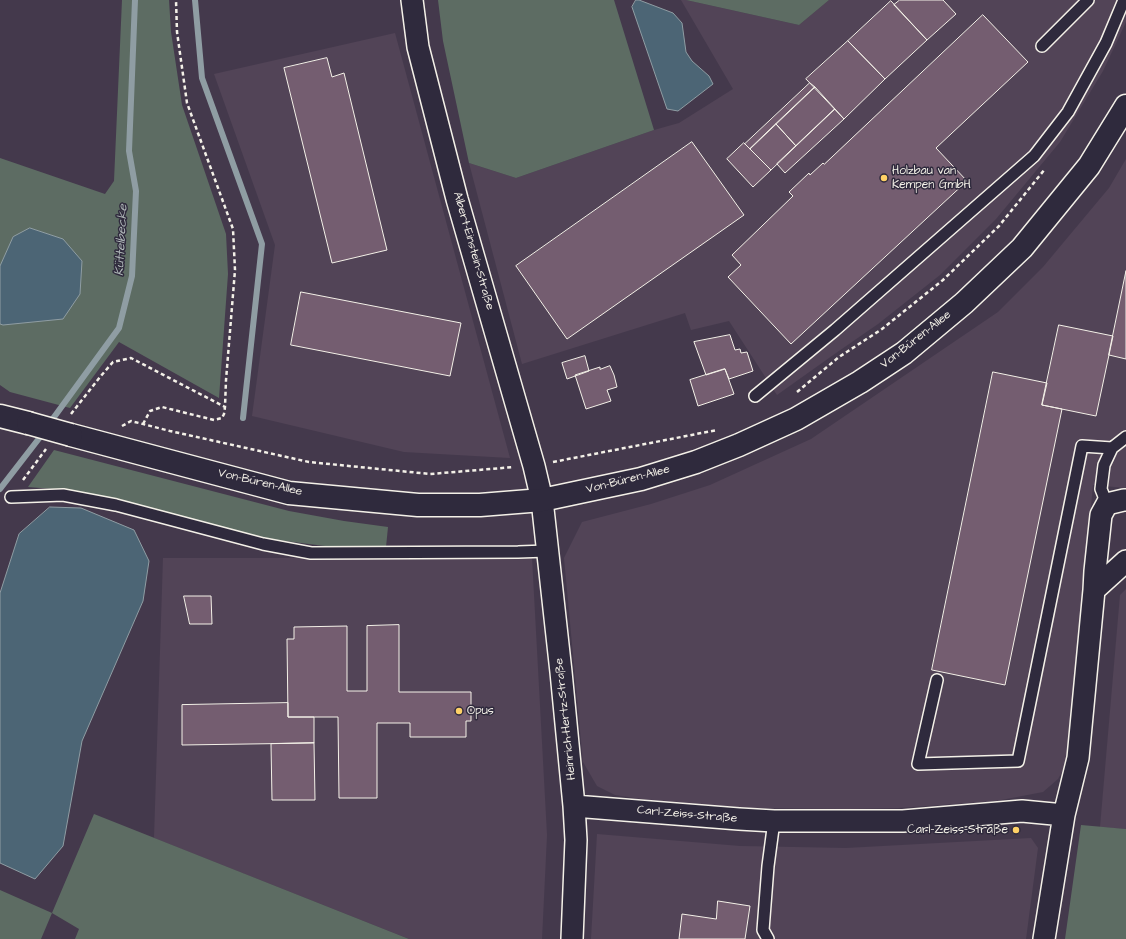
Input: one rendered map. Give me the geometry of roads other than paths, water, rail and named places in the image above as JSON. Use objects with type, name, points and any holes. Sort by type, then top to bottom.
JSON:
[{"type":"street","name":"Albert-Einstein-Straße","points":[[412,0],[418,47],[457,199],[534,466],[542,500]]},
{"type":"street","name":"Von-Büren-Allee","points":[[0,416],[28,424],[69,427],[289,493],[418,505],[480,505],[542,500],[641,479],[696,462],[796,420],[860,382],[904,352],[964,303],[1022,248],[1089,166],[1126,106]]},
{"type":"street","name":"Heinrich-Hertz-Straße","points":[[542,500],[574,806],[576,840],[572,939]]},
{"type":"street","points":[[1044,939],[1064,815],[1078,758],[1101,515],[1117,502]]},
{"type":"street","points":[[1094,590],[1126,561]]},
{"type":"street","name":"Carl-Zeiss-Straße","points":[[574,806],[774,821],[903,821],[1022,811],[1064,815]]},
{"type":"lane","points":[[1042,46],[1088,0]]},
{"type":"lane","points":[[755,396],[835,330],[1034,156],[1068,112],[1106,43],[1124,0]]},
{"type":"lane","points":[[1117,502],[1101,489],[1104,465],[1112,448],[1126,437]]},
{"type":"lane","points":[[937,680],[918,764],[1018,761],[1082,446],[1112,448]]},
{"type":"lane","points":[[11,497],[63,495],[116,505],[263,544],[311,552],[547,551]]},
{"type":"lane","points":[[768,939],[763,930],[768,866],[774,821]]},
{"type":"water","points":[[636,0],[673,13],[682,23],[686,52],[692,61],[709,76],[713,84],[678,111],[667,109],[632,7]]},
{"type":"water","points":[[30,228],[63,239],[82,261],[80,294],[63,319],[3,325],[0,324],[0,266],[13,237]]},
{"type":"water","points":[[50,507],[81,508],[134,530],[149,561],[143,601],[82,741],[63,846],[35,879],[0,863],[0,593],[19,534]]},
{"type":"waterway","name":"Küttelbecke","points":[[49,424],[119,328],[132,276],[136,191],[129,151],[135,0]]},
{"type":"waterway","points":[[195,0],[202,78],[262,244],[243,418]]},
{"type":"waterway","name":"Küttelbecke","points":[[0,489],[44,432]]},
{"type":"place","name":"Holzbau van Kempen GmbH","points":[[884,178]]},
{"type":"place","name":"Opus","points":[[459,711]]},
{"type":"place","name":"Carl-Zeiss-Straße","points":[[1016,830]]}]
